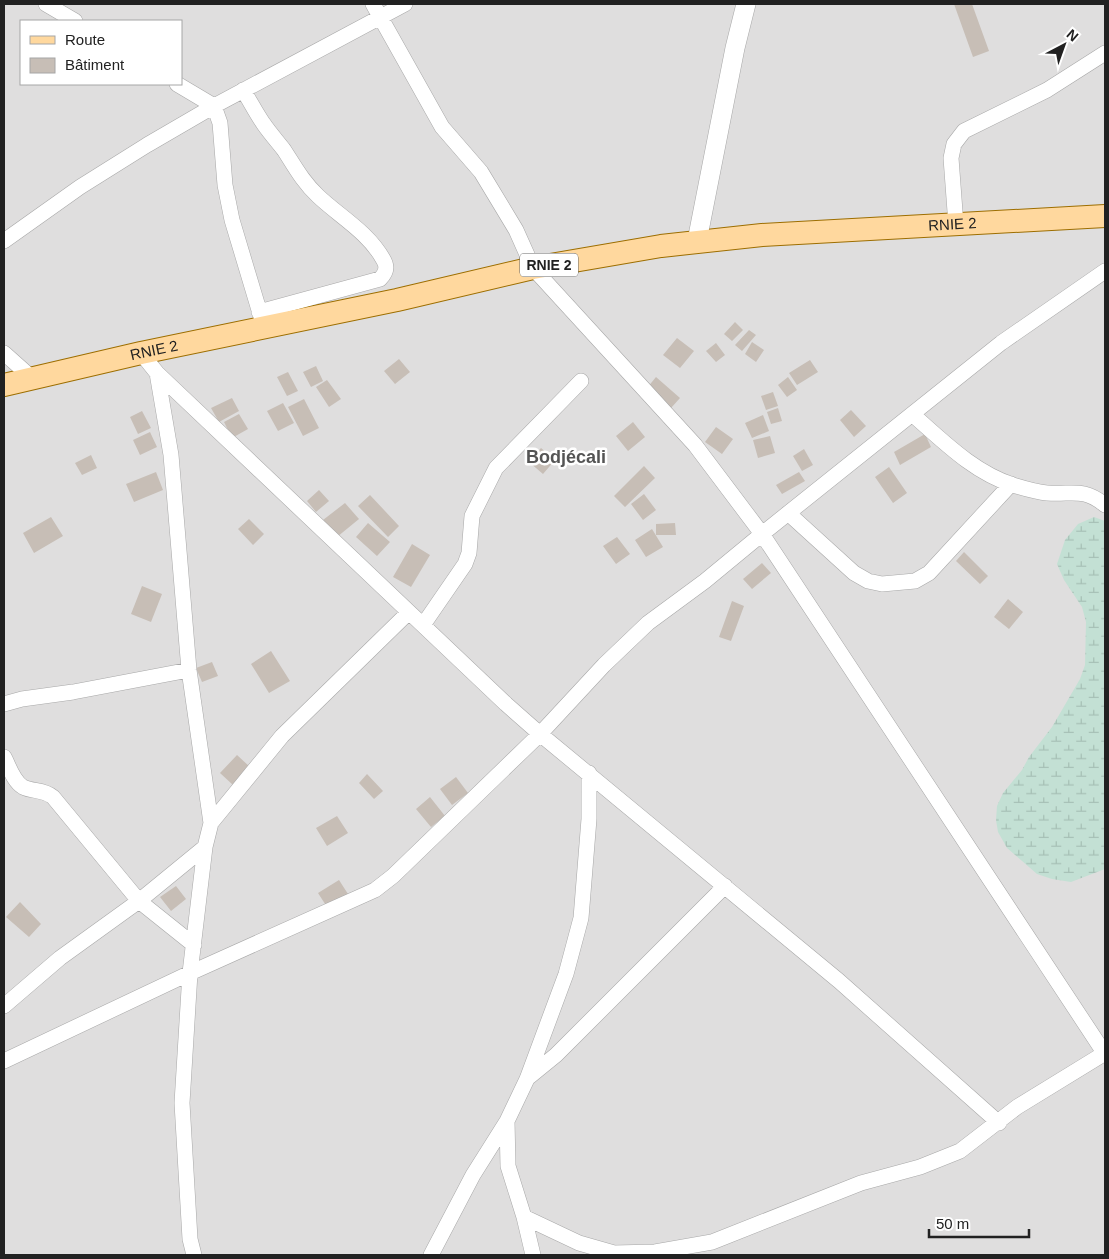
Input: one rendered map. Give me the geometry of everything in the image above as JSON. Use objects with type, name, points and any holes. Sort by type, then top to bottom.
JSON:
[{"type":"main road","name":"RNIE 2","points":[[4,385],[141,353],[261,319],[397,300],[532,268],[652,247],[762,235],[1105,216]]},
{"type":"street","points":[[46,4],[73,20]]},
{"type":"street","points":[[4,241],[80,187],[376,10],[405,4]]},
{"type":"street","points":[[697,241],[733,58],[746,4]]},
{"type":"street","points":[[376,10],[442,127],[481,172],[516,230],[532,268],[695,445],[762,534],[1105,1053],[1017,1107],[960,1151],[920,1166],[861,1183],[712,1242],[655,1252],[614,1253],[579,1242],[524,1216]]},
{"type":"street","points":[[956,225],[951,158],[954,144],[964,132],[1048,90],[1105,53]]},
{"type":"street","points":[[179,85],[214,106],[220,123],[225,185],[232,220],[261,319],[380,279],[386,270],[384,259],[374,244],[318,196],[297,173],[283,149],[262,122],[243,90]]},
{"type":"street","points":[[4,1061],[190,973],[375,890],[394,876],[540,734],[604,665],[648,623],[705,581],[1001,343],[1105,271]]},
{"type":"street","points":[[4,353],[32,378]]},
{"type":"street","points":[[141,353],[157,373],[540,734],[839,981],[998,1123]]},
{"type":"street","points":[[157,373],[171,455],[190,670],[211,823],[205,847],[190,973],[182,1103],[190,1239],[194,1255]]},
{"type":"street","points":[[423,625],[465,564],[469,553],[472,516],[496,468],[581,381]]},
{"type":"street","points":[[912,414],[978,470],[1012,484],[1046,493],[1086,493],[1105,505]]},
{"type":"street","points":[[788,513],[854,572],[868,581],[882,584],[915,581],[928,573],[1012,484]]},
{"type":"street","points":[[211,823],[282,736],[409,612]]},
{"type":"street","points":[[4,704],[22,699],[73,692],[190,670]]},
{"type":"street","points":[[4,757],[19,783],[24,787],[46,792],[53,797],[139,901],[194,945]]},
{"type":"street","points":[[431,1255],[473,1175],[507,1121],[528,1078],[566,974],[581,918],[589,818],[589,773]]},
{"type":"street","points":[[4,1006],[60,958],[139,901],[205,847]]},
{"type":"street","points":[[528,1078],[556,1055],[725,886]]},
{"type":"street","points":[[507,1121],[508,1166],[524,1216],[533,1255]]},
{"type":"shaded area","points":[[4,4],[1105,4],[1105,1255],[4,1255]]},
{"type":"green space","points":[[1094,517],[1105,521],[1105,869],[1071,882],[1037,874],[1007,848],[998,832],[996,820],[997,806],[1003,793],[1022,770],[1029,757],[1052,727],[1080,679],[1085,665],[1086,622],[1082,607],[1064,580],[1057,564],[1065,540],[1078,524]]},
{"type":"building","points":[[954,4],[972,4],[989,51],[973,57]]},
{"type":"building","points":[[735,322],[743,330],[732,341],[724,334]]},
{"type":"building","points":[[749,330],[756,335],[742,351],[735,345]]},
{"type":"building","points":[[677,338],[694,351],[680,368],[663,355]]},
{"type":"building","points":[[752,342],[764,350],[756,362],[745,354]]},
{"type":"building","points":[[716,343],[725,355],[716,362],[706,351]]},
{"type":"building","points":[[399,359],[410,372],[395,384],[384,371]]},
{"type":"building","points":[[810,360],[818,372],[797,385],[789,373]]},
{"type":"building","points":[[316,366],[323,381],[311,387],[303,372]]},
{"type":"building","points":[[288,372],[298,391],[287,396],[277,377]]},
{"type":"building","points":[[656,377],[680,398],[671,408],[647,388]]},
{"type":"building","points":[[788,377],[797,390],[787,397],[778,385]]},
{"type":"building","points":[[327,380],[341,399],[329,407],[316,387]]},
{"type":"building","points":[[773,392],[778,406],[766,410],[761,396]]},
{"type":"building","points":[[232,398],[239,411],[219,422],[211,408]]},
{"type":"building","points":[[304,399],[319,428],[303,436],[288,407]]},
{"type":"building","points":[[283,403],[294,423],[278,431],[267,411]]},
{"type":"building","points":[[778,408],[782,421],[771,424],[767,412]]},
{"type":"building","points":[[851,410],[866,426],[854,437],[840,420]]},
{"type":"building","points":[[142,411],[151,428],[138,434],[130,417]]},
{"type":"building","points":[[239,414],[248,429],[232,438],[224,422]]},
{"type":"building","points":[[763,415],[769,431],[752,438],[745,423]]},
{"type":"building","points":[[633,422],[645,437],[628,451],[616,436]]},
{"type":"building","points":[[716,427],[733,439],[722,454],[705,442]]},
{"type":"building","points":[[150,432],[157,447],[140,455],[133,440]]},
{"type":"building","points":[[925,434],[931,447],[900,465],[894,452]]},
{"type":"building","points":[[770,436],[775,453],[758,458],[753,440]]},
{"type":"building","points":[[541,448],[555,460],[543,474],[529,462]]},
{"type":"building","points":[[804,449],[813,465],[802,471],[793,456]]},
{"type":"building","points":[[91,455],[97,468],[82,475],[75,463]]},
{"type":"building","points":[[644,466],[655,478],[625,507],[614,496]]},
{"type":"building","points":[[889,467],[907,493],[893,503],[875,477]]},
{"type":"building","points":[[156,472],[163,490],[134,502],[126,484]]},
{"type":"building","points":[[799,472],[805,481],[782,494],[776,485]]},
{"type":"building","points":[[319,490],[329,501],[316,512],[307,501]]},
{"type":"building","points":[[644,494],[656,510],[643,520],[631,504]]},
{"type":"building","points":[[370,495],[399,526],[388,537],[358,506]]},
{"type":"building","points":[[345,503],[359,519],[337,537],[323,520]]},
{"type":"building","points":[[51,517],[63,536],[34,553],[23,533]]},
{"type":"building","points":[[249,519],[264,534],[253,545],[238,529]]},
{"type":"building","points":[[368,523],[390,542],[377,556],[356,537]]},
{"type":"building","points":[[675,523],[676,535],[656,535],[656,524]]},
{"type":"building","points":[[652,529],[663,547],[646,557],[635,540]]},
{"type":"building","points":[[617,537],[630,554],[616,564],[603,546]]},
{"type":"building","points":[[412,544],[430,555],[411,587],[393,577]]},
{"type":"building","points":[[964,552],[988,576],[980,584],[956,561]]},
{"type":"building","points":[[762,563],[771,573],[752,589],[743,579]]},
{"type":"building","points":[[142,586],[162,594],[151,622],[131,614]]},
{"type":"building","points":[[1008,599],[1023,612],[1009,629],[994,617]]},
{"type":"building","points":[[732,601],[744,606],[731,641],[719,637]]},
{"type":"building","points":[[271,651],[290,681],[269,693],[251,664]]},
{"type":"building","points":[[212,662],[218,676],[202,682],[196,668]]},
{"type":"building","points":[[237,755],[250,767],[233,785],[220,773]]},
{"type":"building","points":[[367,774],[383,791],[374,799],[359,783]]},
{"type":"building","points":[[456,777],[468,793],[452,805],[440,789]]},
{"type":"building","points":[[430,797],[445,816],[431,827],[416,809]]},
{"type":"building","points":[[337,816],[348,833],[327,846],[316,828]]},
{"type":"building","points":[[339,880],[348,894],[327,907],[318,893]]},
{"type":"building","points":[[176,886],[186,899],[171,911],[160,897]]},
{"type":"building","points":[[20,902],[41,924],[29,937],[6,917]]},
{"type":"district","name":"Bodjécali","points":[[566,457]]}]
